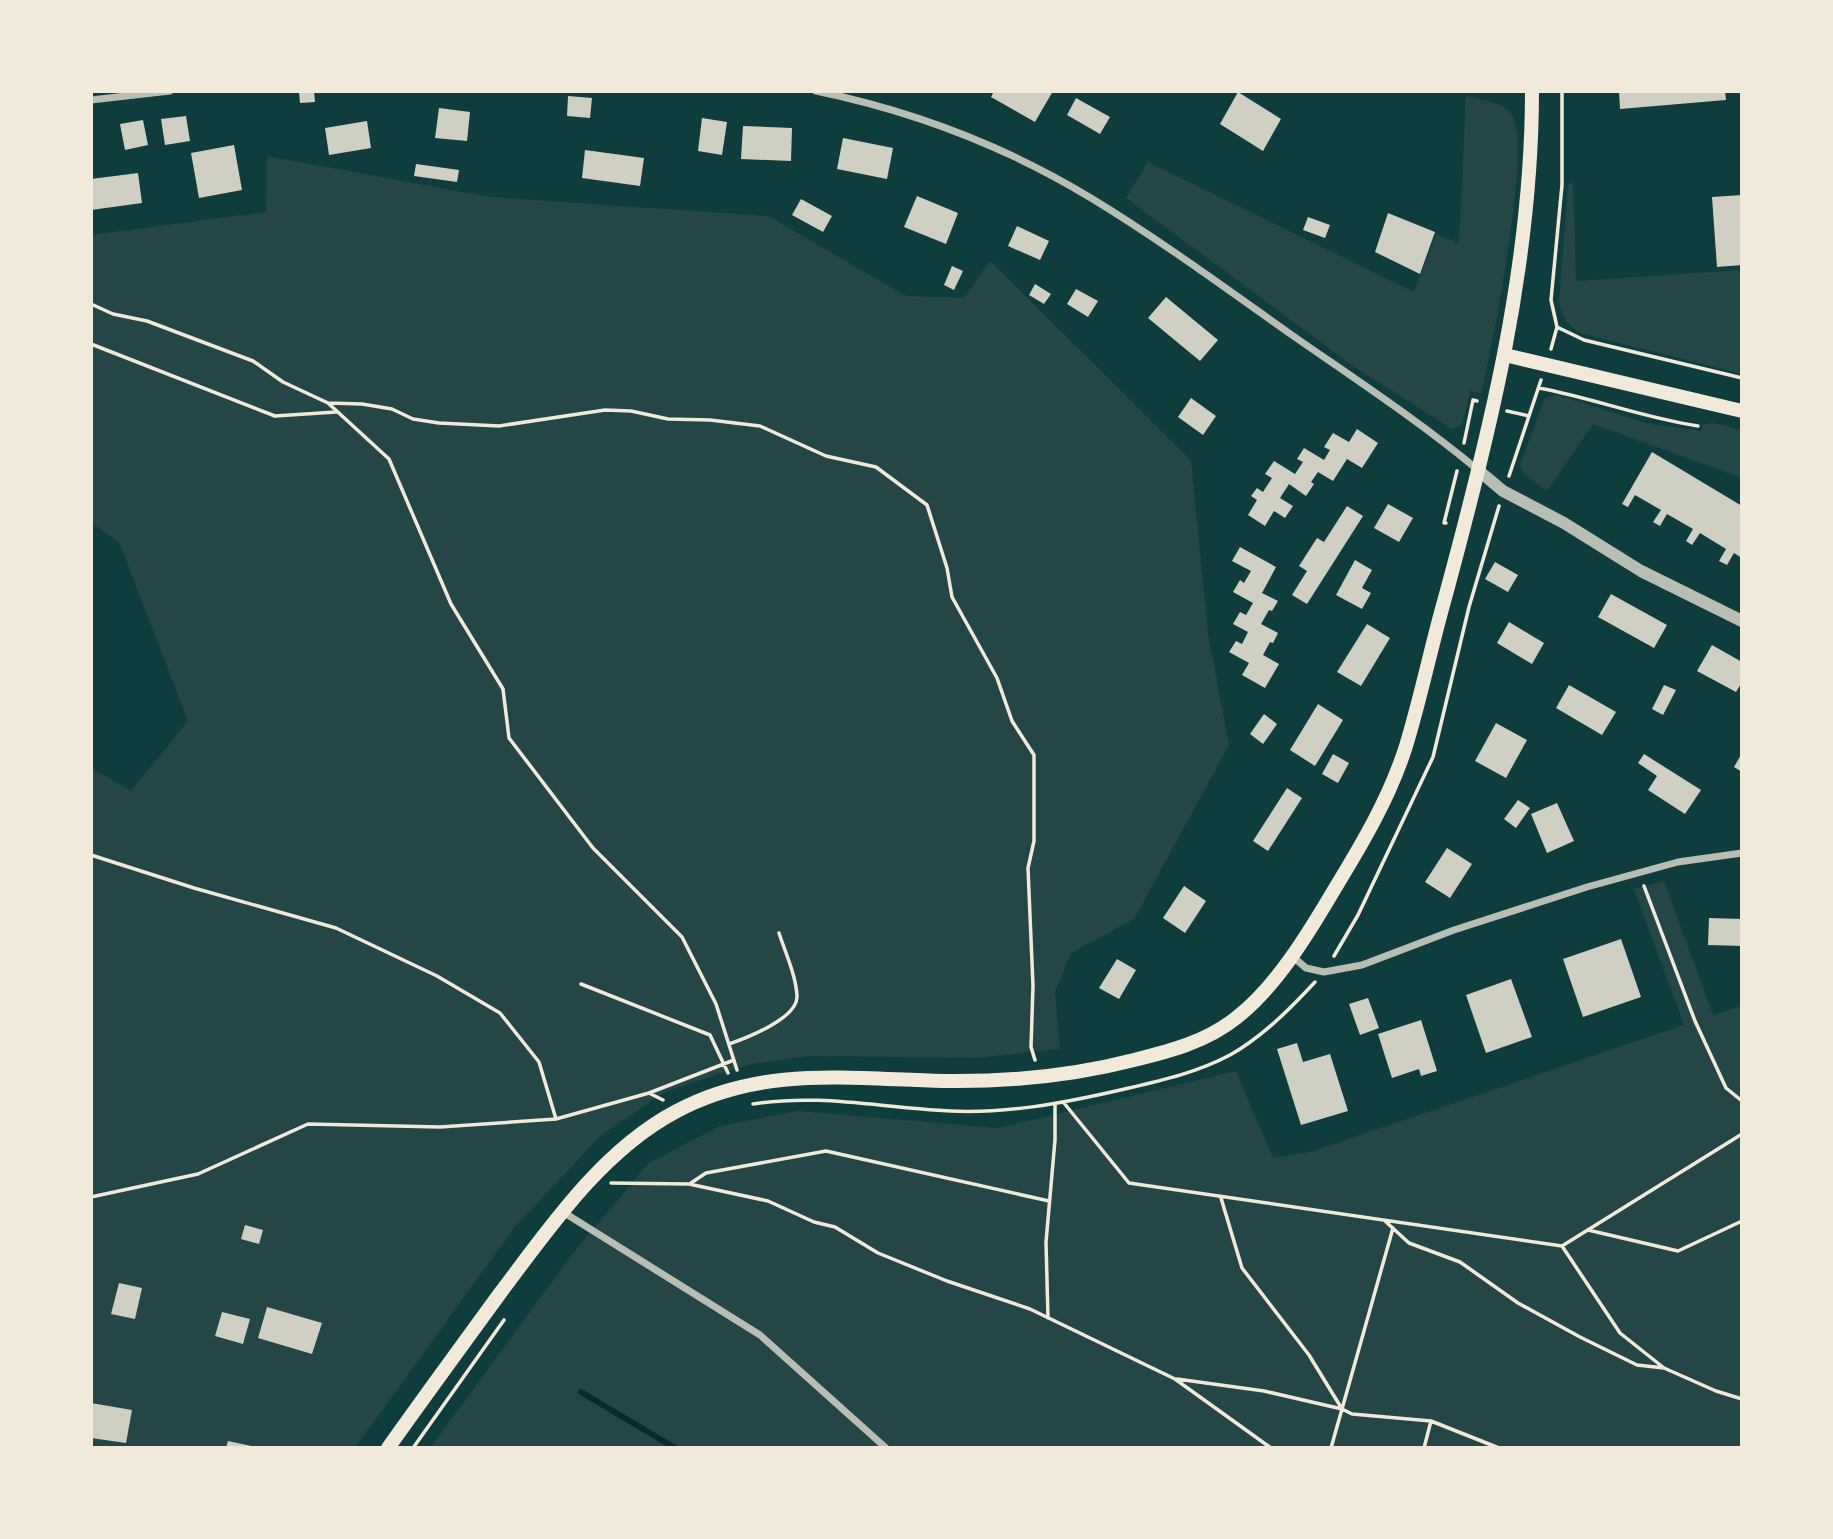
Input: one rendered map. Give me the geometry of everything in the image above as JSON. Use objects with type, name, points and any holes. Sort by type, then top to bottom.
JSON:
[{"type":"main road","points":[[388,1448],[502,1291],[563,1213],[629,1143],[658,1121],[680,1109],[737,1087],[826,1075],[947,1081],[994,1080],[1054,1075],[1127,1062],[1183,1047],[1213,1034],[1256,1000],[1312,927],[1367,836],[1388,794],[1406,748],[1505,355],[1526,227],[1532,91]]},
{"type":"main road","points":[[1505,355],[1742,411]]},
{"type":"street","points":[[91,100],[170,91]]},
{"type":"street","points":[[816,91],[919,118],[974,139],[1089,197],[1161,242],[1478,470],[1503,492],[1564,523],[1641,571],[1742,621]]},
{"type":"street","points":[[1291,956],[1306,968],[1324,972],[1363,965],[1454,930],[1587,887],[1678,862],[1742,853]]},
{"type":"street","points":[[563,1213],[760,1335],[886,1448]]},
{"type":"path","points":[[1324,972],[1359,915],[1433,757],[1469,607],[1557,327],[1551,300],[1562,185],[1562,91]]},
{"type":"path","points":[[91,303],[113,314],[147,321],[253,361],[284,382],[328,403],[389,459],[451,604],[503,689],[509,737],[593,848],[682,937],[716,1004],[734,1060],[737,1087]]},
{"type":"path","points":[[1557,327],[1584,340],[1742,378]]},
{"type":"path","points":[[91,344],[275,416],[336,412]]},
{"type":"path","points":[[1539,388],[1575,395],[1657,420],[1698,426]]},
{"type":"path","points":[[328,403],[362,404],[392,409],[413,419],[499,426],[605,410],[631,411],[668,419],[710,420],[760,426],[826,456],[876,467],[927,505],[947,568],[953,597],[997,678],[1012,720],[1034,755],[1034,841],[1028,868],[1033,986],[1031,1047],[1040,1066],[1054,1075]]},
{"type":"path","points":[[91,855],[194,888],[336,928],[437,976],[499,1013],[539,1062],[556,1119]]},
{"type":"path","points":[[1639,873],[1695,1021],[1726,1088],[1742,1101]]},
{"type":"path","points":[[729,1044],[774,1024],[793,1008],[797,998],[779,933]]},
{"type":"path","points":[[581,984],[710,1035],[737,1087]]},
{"type":"path","points":[[91,1197],[198,1174],[308,1124],[440,1126],[556,1119],[649,1093],[734,1060]]},
{"type":"path","points":[[649,1093],[680,1109]]},
{"type":"path","points":[[1064,1103],[1129,1183],[1562,1246],[1742,1134]]},
{"type":"path","points":[[1048,1318],[1045,1241],[1055,1104]]},
{"type":"path","points":[[689,1184],[706,1173],[826,1151],[1049,1201]]},
{"type":"path","points":[[620,1174],[611,1183],[689,1184],[768,1201],[814,1222],[835,1227],[878,1253],[1048,1318],[1175,1379],[1271,1448]]},
{"type":"path","points":[[1221,1197],[1242,1268],[1309,1356],[1342,1409]]},
{"type":"path","points":[[1385,1221],[1409,1242],[1460,1262],[1518,1303],[1580,1337],[1637,1365],[1664,1368]]},
{"type":"path","points":[[1588,1230],[1678,1251],[1742,1222]]},
{"type":"path","points":[[1331,1448],[1394,1228]]},
{"type":"path","points":[[1562,1246],[1620,1333],[1664,1368],[1716,1391],[1742,1399]]},
{"type":"path","points":[[412,1448],[506,1318]]},
{"type":"path","points":[[1175,1379],[1264,1391],[1342,1409],[1352,1415],[1431,1422],[1499,1448]]},
{"type":"path","points":[[1424,1448],[1431,1422]]},
{"type":"shaded area","points":[[1466,96],[1496,104],[1511,113],[1517,131],[1517,162],[1508,248],[1481,394],[1470,391],[1462,425],[1452,429],[1353,366],[1126,198],[1148,162],[1414,292],[1436,234],[1459,243]]},
{"type":"shaded area","points":[[267,156],[490,197],[768,216],[906,296],[964,298],[990,261],[1191,461],[1208,634],[1229,745],[1134,919],[1071,953],[1055,992],[1060,1049],[977,1058],[811,1056],[751,1064],[667,1091],[600,1136],[514,1228],[355,1448],[91,1448],[91,768],[131,791],[188,721],[119,542],[91,523],[91,235],[266,212]]},
{"type":"shaded area","points":[[1573,183],[1576,281],[1742,270],[1742,374],[1580,333],[1569,323],[1559,302],[1568,184]]},
{"type":"shaded area","points":[[1558,395],[1645,423],[1702,431],[1702,424],[1714,423],[1742,430],[1742,478],[1593,424],[1547,491],[1525,475],[1520,465],[1544,399]]},
{"type":"shaded area","points":[[1664,881],[1713,1015],[1742,1006],[1742,1448],[430,1448],[573,1253],[649,1163],[720,1126],[797,1111],[998,1128],[1236,1071],[1273,1158],[1310,1152],[1684,1025],[1634,889]]},
{"type":"building","points":[[314,91],[315,102],[300,103],[299,92]]},
{"type":"building","points":[[994,91],[1053,91],[1035,122],[991,97]]},
{"type":"building","points":[[1619,91],[1725,91],[1726,100],[1620,109]]},
{"type":"building","points":[[1238,92],[1281,119],[1263,151],[1220,124]]},
{"type":"building","points":[[568,96],[592,98],[590,118],[567,116]]},
{"type":"building","points":[[1076,98],[1110,117],[1100,134],[1067,115]]},
{"type":"building","points":[[439,108],[470,112],[467,141],[435,138]]},
{"type":"building","points":[[186,116],[190,141],[165,145],[161,119]]},
{"type":"building","points":[[702,118],[727,122],[722,155],[698,151]]},
{"type":"building","points":[[143,120],[148,145],[125,150],[120,124]]},
{"type":"building","points":[[367,121],[371,148],[329,155],[325,128]]},
{"type":"building","points":[[743,126],[792,128],[791,161],[741,159]]},
{"type":"building","points":[[843,138],[893,148],[887,179],[837,169]]},
{"type":"building","points":[[234,145],[242,190],[199,198],[191,153]]},
{"type":"building","points":[[585,150],[644,158],[640,186],[582,178]]},
{"type":"building","points":[[416,164],[459,170],[457,182],[414,176]]},
{"type":"building","points":[[138,173],[142,203],[91,210],[91,179]]},
{"type":"building","points":[[1742,195],[1742,265],[1717,267],[1712,197]]},
{"type":"building","points":[[917,196],[958,213],[946,244],[904,227]]},
{"type":"building","points":[[801,199],[832,216],[823,232],[792,215]]},
{"type":"building","points":[[1388,213],[1435,232],[1420,274],[1375,252]]},
{"type":"building","points":[[1308,217],[1330,225],[1325,238],[1303,230]]},
{"type":"building","points":[[1017,226],[1049,241],[1040,260],[1008,246]]},
{"type":"building","points":[[952,266],[963,271],[954,290],[944,285]]},
{"type":"building","points":[[1035,284],[1051,294],[1044,304],[1029,295]]},
{"type":"building","points":[[1076,289],[1098,301],[1088,317],[1067,304]]},
{"type":"building","points":[[1166,297],[1218,340],[1200,361],[1148,318]]},
{"type":"building","points":[[1191,398],[1216,416],[1203,435],[1178,417]]},
{"type":"building","points":[[1357,429],[1378,443],[1362,468],[1347,459],[1333,481],[1318,472],[1306,496],[1289,484],[1280,498],[1293,506],[1285,518],[1274,511],[1265,526],[1248,515],[1257,500],[1251,496],[1257,488],[1263,492],[1272,478],[1265,474],[1274,461],[1295,474],[1303,462],[1297,459],[1304,448],[1324,460],[1330,450],[1324,447],[1333,433],[1349,442]]},
{"type":"building","points":[[1652,452],[1742,506],[1742,558],[1734,553],[1727,565],[1719,561],[1726,549],[1700,533],[1692,545],[1686,541],[1693,529],[1667,514],[1660,526],[1653,522],[1661,510],[1635,495],[1628,507],[1622,504]]},
{"type":"building","points":[[1388,504],[1413,518],[1399,542],[1374,528]]},
{"type":"building","points":[[1347,506],[1363,516],[1307,604],[1292,595],[1307,571],[1299,566],[1317,538],[1324,542]]},
{"type":"building","points":[[1240,547],[1276,567],[1262,593],[1278,601],[1261,624],[1278,633],[1263,655],[1279,664],[1265,688],[1242,675],[1249,663],[1229,652],[1236,641],[1242,644],[1248,632],[1233,624],[1240,612],[1246,615],[1253,603],[1233,592],[1240,580],[1244,583],[1251,571],[1232,561]]},
{"type":"building","points":[[1355,560],[1372,570],[1362,588],[1371,593],[1362,609],[1336,595]]},
{"type":"building","points":[[1495,562],[1518,575],[1508,592],[1485,579]]},
{"type":"building","points":[[1611,594],[1667,625],[1654,648],[1598,617]]},
{"type":"building","points":[[1509,622],[1544,643],[1532,664],[1497,643]]},
{"type":"building","points":[[1367,624],[1390,638],[1361,686],[1337,672]]},
{"type":"building","points":[[1712,645],[1742,662],[1742,682],[1736,692],[1697,671]]},
{"type":"building","points":[[1569,685],[1616,712],[1602,735],[1556,708]]},
{"type":"building","points":[[1664,685],[1676,690],[1663,715],[1652,709]]},
{"type":"building","points":[[1318,704],[1343,720],[1315,766],[1290,750]]},
{"type":"building","points":[[1264,714],[1277,724],[1263,744],[1250,734]]},
{"type":"building","points":[[1496,723],[1527,740],[1506,778],[1475,761]]},
{"type":"building","points":[[1742,753],[1742,772],[1734,767]]},
{"type":"building","points":[[1333,754],[1349,763],[1338,783],[1322,774]]},
{"type":"building","points":[[1644,754],[1701,790],[1685,814],[1648,790],[1657,776],[1638,763]]},
{"type":"building","points":[[1287,788],[1302,798],[1268,851],[1253,841]]},
{"type":"building","points":[[1518,800],[1530,808],[1516,828],[1504,819]]},
{"type":"building","points":[[1557,803],[1574,841],[1547,853],[1531,814]]},
{"type":"building","points":[[1447,848],[1472,864],[1450,898],[1425,882]]},
{"type":"building","points":[[1184,886],[1206,901],[1185,933],[1163,918]]},
{"type":"building","points":[[1709,918],[1742,919],[1742,946],[1708,945]]},
{"type":"building","points":[[1621,939],[1641,997],[1583,1017],[1563,959]]},
{"type":"building","points":[[1117,959],[1136,970],[1119,999],[1099,988]]},
{"type":"building","points":[[1511,979],[1532,1037],[1486,1053],[1466,995]]},
{"type":"building","points":[[1368,998],[1379,1028],[1360,1035],[1349,1004]]},
{"type":"building","points":[[1421,1020],[1437,1071],[1421,1076],[1419,1069],[1392,1078],[1378,1034]]},
{"type":"building","points":[[1297,1043],[1303,1062],[1330,1054],[1348,1111],[1301,1125],[1277,1049]]},
{"type":"building","points":[[245,1225],[263,1230],[259,1244],[241,1239]]},
{"type":"building","points":[[119,1283],[142,1288],[135,1319],[111,1314]]},
{"type":"building","points":[[267,1307],[322,1323],[312,1354],[258,1338]]},
{"type":"building","points":[[222,1312],[250,1319],[243,1344],[215,1336]]},
{"type":"building","points":[[91,1403],[132,1410],[126,1443],[91,1438]]},
{"type":"building","points":[[228,1441],[256,1447],[256,1448],[226,1448]]},
{"type":"waterway","points":[[581,1392],[675,1448]]}]
